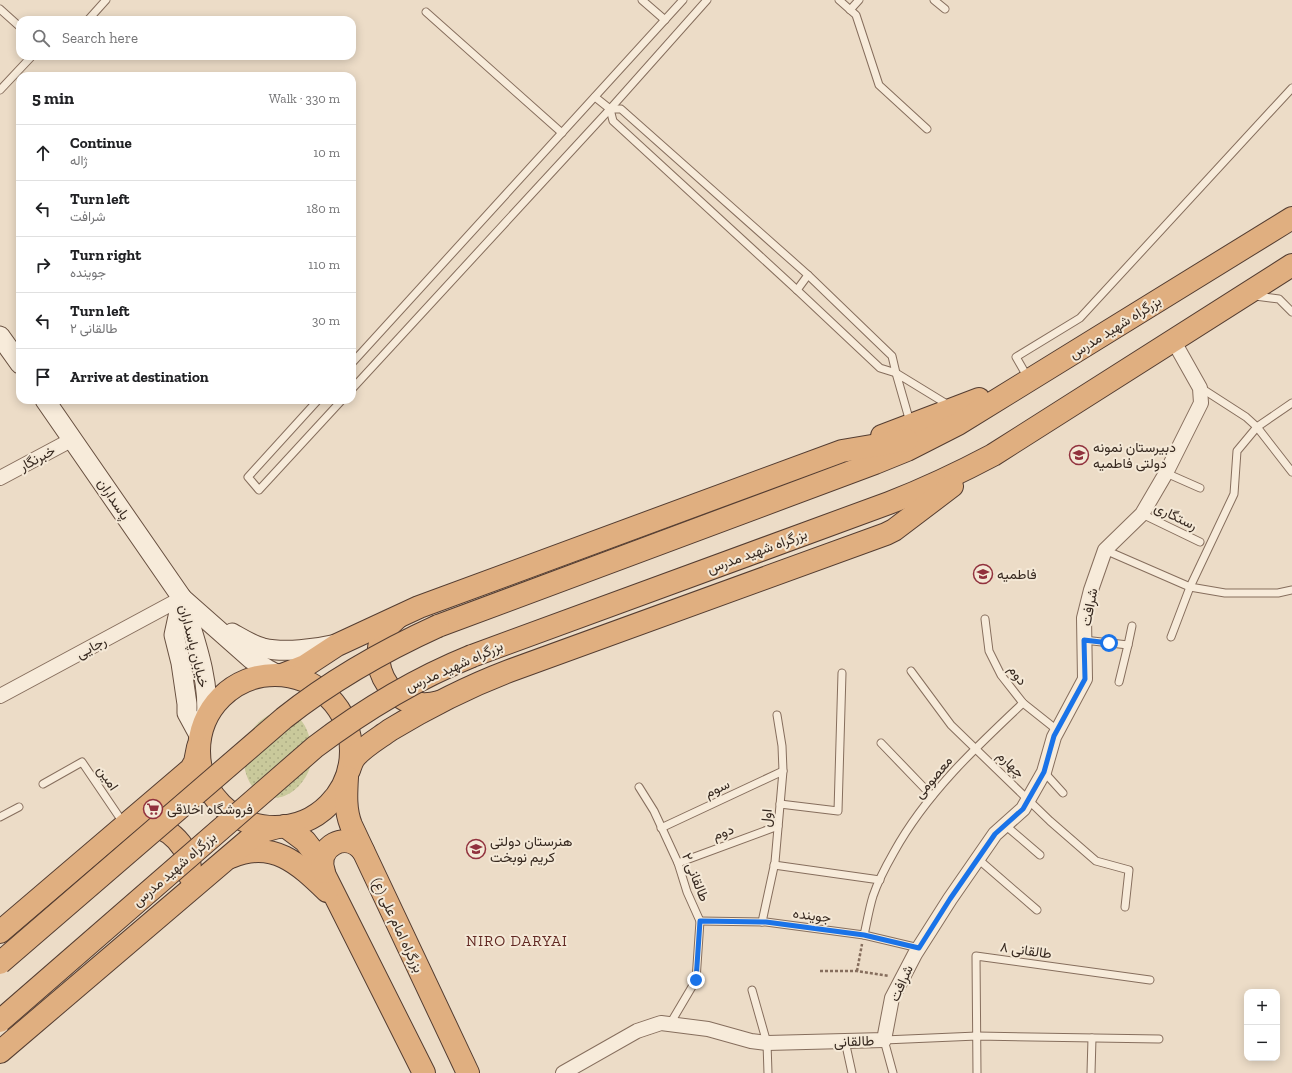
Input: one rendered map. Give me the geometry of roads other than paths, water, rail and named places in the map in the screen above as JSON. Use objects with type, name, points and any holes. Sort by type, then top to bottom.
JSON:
[{"type":"highway","name":"بزرگراه شهید مدرس","points":[[0,963],[284,718],[316,693],[364,662],[404,641],[438,626],[864,467],[937,435],[958,424],[1292,218]]},
{"type":"highway","name":"بزرگراه شهید مدرس","points":[[0,1020],[315,747],[386,698],[426,676],[472,656],[932,486],[993,455],[1292,265]]},
{"type":"highway","points":[[842,451],[1029,380]]},
{"type":"highway","name":"بزرگراه شهید مدرس","points":[[280,675],[305,666],[330,649],[426,604],[842,451],[937,435]]},
{"type":"highway","name":"بزرگراه شهید مدرس","points":[[0,1052],[255,835],[263,831],[305,820],[324,809],[338,793],[353,760],[363,749],[406,721],[442,701],[509,671],[886,534],[894,530],[993,455]]},
{"type":"highway","points":[[399,616],[386,629],[379,644],[378,659],[383,678],[392,691],[409,701],[425,704],[442,701]]},
{"type":"highway","points":[[0,932],[191,769],[195,762],[202,732],[211,710],[217,702],[233,688],[253,678],[280,675]]},
{"type":"highway","name":"بزرگراه امام علی (ع)","points":[[280,675],[303,681],[316,687],[337,707],[346,723],[351,755],[346,798],[348,816],[351,825],[468,1073]]},
{"type":"highway","points":[[202,732],[199,755],[202,772],[209,788],[217,800],[230,812],[246,821],[263,826],[283,826],[309,846],[324,872],[424,1073]]},
{"type":"highway","points":[[124,826],[143,823],[154,825],[169,832],[181,843],[188,857],[190,869],[188,885],[182,898]]},
{"type":"highway","points":[[324,872],[322,865],[324,854],[329,847],[336,843],[343,841],[351,842],[363,851]]},
{"type":"highway","points":[[228,858],[240,853],[257,851],[281,855],[299,865],[339,903]]},
{"type":"main road","points":[[0,336],[16,358]]},
{"type":"main road","name":"پاسداران","points":[[49,404],[182,598]]},
{"type":"main road","name":"خیابان پاسداران","points":[[182,598],[257,663],[280,675]]},
{"type":"main road","name":"خیابان پاسداران","points":[[182,598],[200,660],[207,700],[202,732]]},
{"type":"main road","points":[[210,622],[259,646],[272,649],[294,650],[342,643]]},
{"type":"street","points":[[1173,340],[1200,388]]},
{"type":"street","name":"شرافت","points":[[884,1040],[892,998],[919,948],[950,899],[995,834],[1023,809],[1044,772],[1054,736],[1085,679],[1084,618],[1091,590],[1105,550],[1142,514],[1166,473],[1201,403],[1200,388]]},
{"type":"street","name":"خبرنگار","points":[[0,478],[73,439]]},
{"type":"street","name":"رجایی","points":[[0,696],[182,598]]},
{"type":"street","name":"طالقانی","points":[[563,1073],[637,1031],[661,1023],[708,1029],[751,1041],[768,1043],[884,1040]]},
{"type":"lane","points":[[92,16],[106,0]]},
{"type":"lane","points":[[642,0],[665,20]]},
{"type":"lane","points":[[356,359],[683,0]]},
{"type":"lane","points":[[356,385],[610,109],[707,0]]},
{"type":"lane","points":[[839,0],[856,15],[879,85],[927,128]]},
{"type":"lane","points":[[850,10],[859,0]]},
{"type":"lane","points":[[934,0],[944,9]]},
{"type":"lane","points":[[0,9],[16,23]]},
{"type":"lane","points":[[426,12],[562,133]]},
{"type":"lane","points":[[17,72],[28,60]]},
{"type":"lane","points":[[0,90],[16,73]]},
{"type":"lane","points":[[1029,380],[1016,357],[1080,318],[1292,88]]},
{"type":"lane","points":[[595,97],[610,109],[613,120],[880,368],[896,373],[954,409]]},
{"type":"lane","points":[[610,109],[621,109],[808,275],[892,356],[911,425]]},
{"type":"lane","points":[[797,290],[808,275]]},
{"type":"lane","points":[[1239,299],[1258,296],[1279,299],[1292,312]]},
{"type":"lane","points":[[1200,388],[1246,417],[1257,427],[1292,472]]},
{"type":"lane","points":[[1170,637],[1190,587],[1234,494],[1237,451],[1257,427],[1292,403]]},
{"type":"lane","points":[[314,404],[248,477],[259,490],[338,404]]},
{"type":"lane","points":[[1166,473],[1200,488]]},
{"type":"lane","name":"رستگاری","points":[[1142,514],[1200,542]]},
{"type":"lane","points":[[1105,550],[1190,587],[1225,592],[1278,593],[1292,590]]},
{"type":"lane","name":"دوم","points":[[985,619],[989,651],[1001,676],[1023,703],[1057,730]]},
{"type":"lane","points":[[1119,682],[1132,626]]},
{"type":"lane","points":[[1084,640],[1128,645]]},
{"type":"lane","name":"چهارم","points":[[911,671],[951,725],[1050,820],[1096,861],[1128,870],[1125,907]]},
{"type":"lane","points":[[780,804],[838,811],[842,673]]},
{"type":"lane","name":"معصومی","points":[[864,935],[873,895],[886,866],[906,830],[932,796],[975,748],[1023,703]]},
{"type":"lane","name":"اول","points":[[762,922],[774,865],[783,771],[782,746],[777,715]]},
{"type":"lane","points":[[881,743],[932,796]]},
{"type":"lane","name":"امین","points":[[43,784],[82,762],[124,826]]},
{"type":"lane","name":"سوم","points":[[662,828],[783,771]]},
{"type":"lane","points":[[1044,772],[1063,793]]},
{"type":"lane","name":"طالقانی ۲","points":[[639,787],[654,811],[678,863],[687,892],[700,921],[696,980],[670,1024]]},
{"type":"lane","points":[[0,817],[19,807]]},
{"type":"lane","points":[[1005,825],[1040,855]]},
{"type":"lane","name":"دوم","points":[[678,863],[778,826]]},
{"type":"lane","points":[[978,859],[1037,910]]},
{"type":"lane","points":[[774,865],[880,880]]},
{"type":"lane","name":"جوینده","points":[[700,921],[762,922],[864,935],[919,948]]},
{"type":"lane","name":"طالقانی ۸","points":[[977,1036],[976,956],[1150,980]]},
{"type":"lane","points":[[752,990],[768,1043],[768,1073]]},
{"type":"lane","points":[[977,1036],[977,1073]]},
{"type":"lane","name":"طالقانی","points":[[884,1040],[977,1036],[1160,1039]]},
{"type":"lane","points":[[1091,1073],[1092,1038]]},
{"type":"lane","points":[[884,1040],[893,1073]]},
{"type":"lane","points":[[845,1041],[852,1073]]},
{"type":"place","name":"دبیرستان نمونه دولتی فاطمیه","points":[[1079,455]]},
{"type":"place","name":"فاطمیه","points":[[983,574]]},
{"type":"place","name":"فروشگاه اخلاقی","points":[[153,809]]},
{"type":"place","name":"هنرستان دولتی کریم نوبخت","points":[[476,849]]},
{"type":"district","name":"NIRO DARYAI","points":[[517,941]]}]
